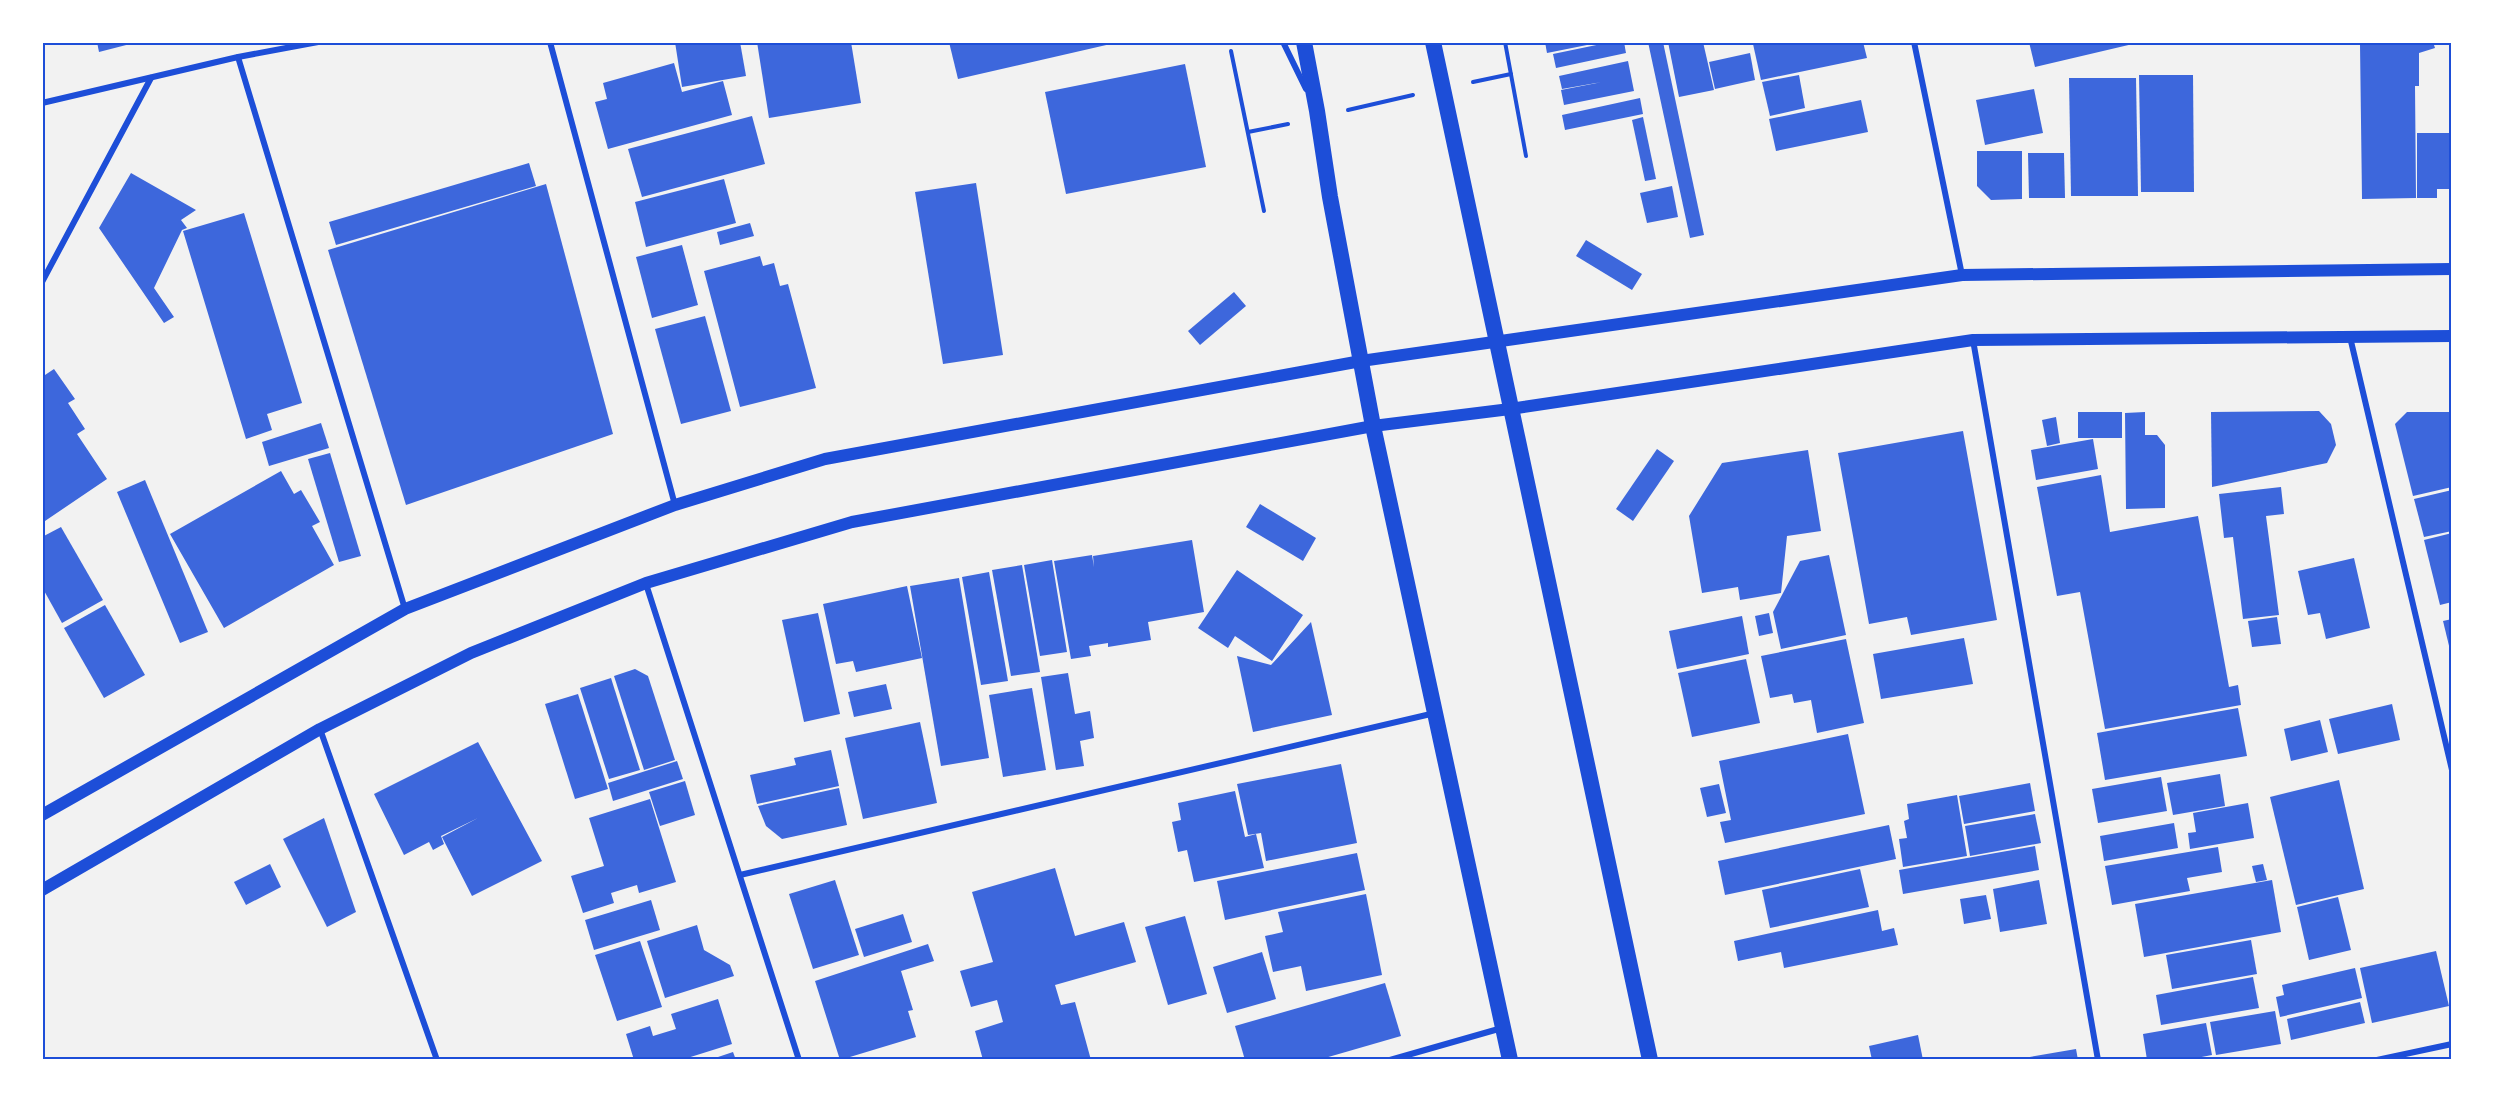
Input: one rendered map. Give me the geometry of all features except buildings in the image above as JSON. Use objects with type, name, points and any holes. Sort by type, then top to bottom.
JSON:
[{"type":"highway","points":[[1304,42],[1330,197],[1373,426],[1510,1060]]},
{"type":"highway","points":[[1432,42],[1650,1060]]},
{"type":"main road","points":[[42,815],[405,609],[675,505],[825,459],[1361,361],[1962,275],[2452,269]]},
{"type":"main road","points":[[42,890],[320,729],[471,653],[646,584],[852,522],[1373,426],[1510,409],[1973,340],[2452,336]]},
{"type":"street","points":[[42,103],[238,57],[318,42]]},
{"type":"street","points":[[550,42],[675,505]]},
{"type":"street","points":[[1283,42],[1317,111]]},
{"type":"street","points":[[1914,42],[1962,275]]},
{"type":"street","points":[[238,57],[405,609]]},
{"type":"street","points":[[42,282],[151,78]]},
{"type":"street","points":[[2350,337],[2452,770]]},
{"type":"street","points":[[1973,340],[2098,1060]]},
{"type":"street","points":[[646,584],[799,1060]]},
{"type":"street","points":[[740,875],[1436,713]]},
{"type":"street","points":[[320,729],[437,1060]]},
{"type":"street","points":[[1390,1060],[1503,1027]]},
{"type":"street","points":[[2377,1060],[2452,1044]]},
{"type":"path","points":[[1505,42],[1526,156]]},
{"type":"path","points":[[1232,51],[1264,211]]},
{"type":"path","points":[[1465,84],[1511,74]]},
{"type":"path","points":[[1339,112],[1419,94]]},
{"type":"path","points":[[1248,132],[1294,122]]}]
